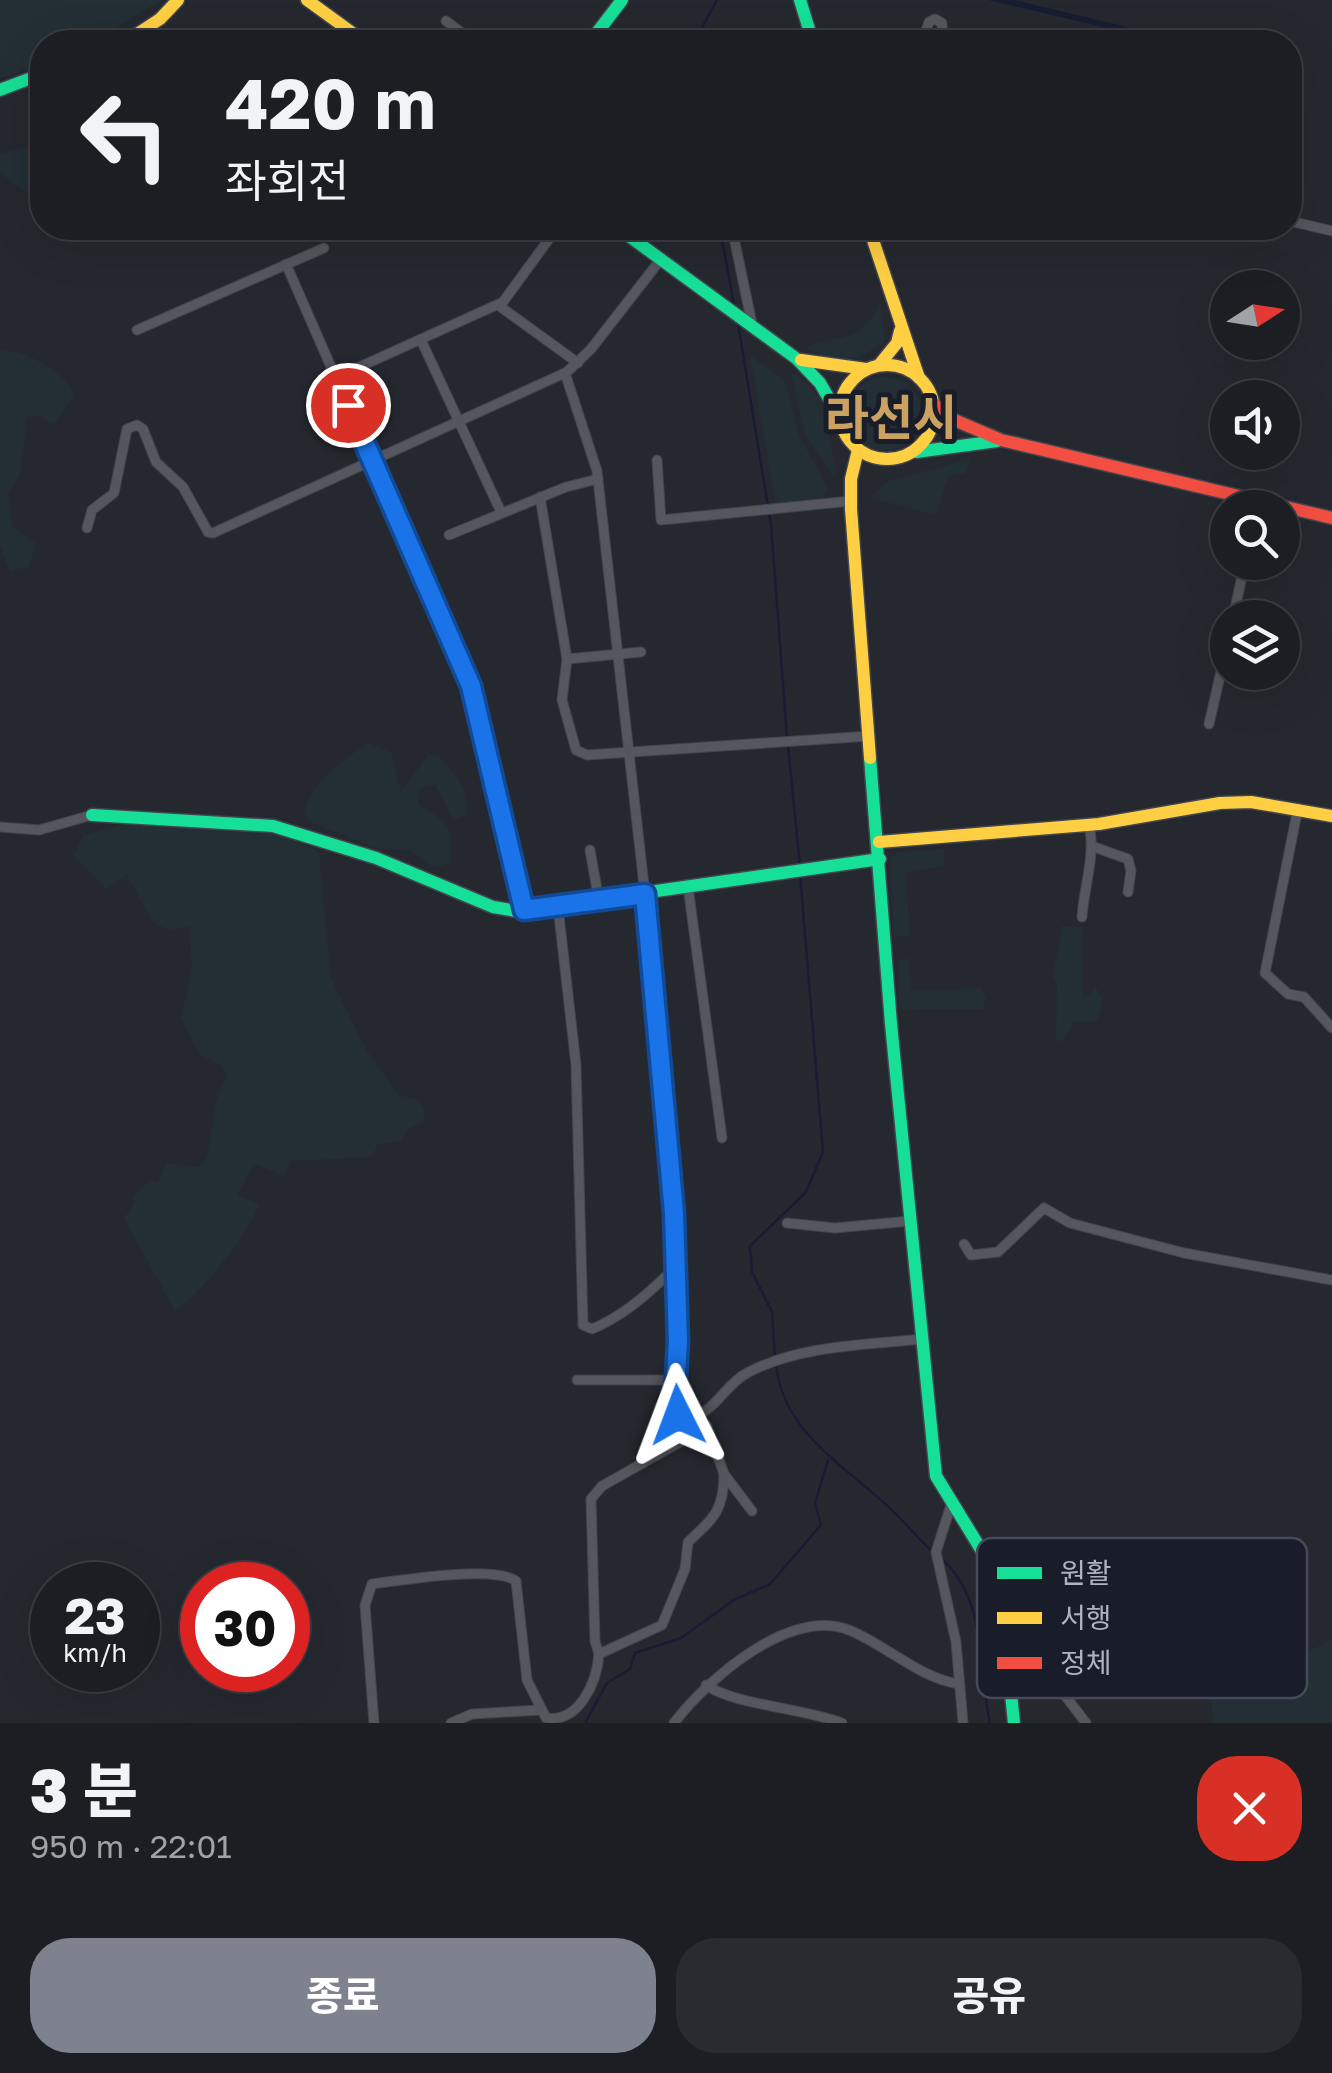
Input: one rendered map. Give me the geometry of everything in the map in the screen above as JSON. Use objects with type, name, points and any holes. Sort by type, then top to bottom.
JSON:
[{"type":"main road","points":[[140,30],[178,0]]},
{"type":"main road","points":[[307,0],[349,30]]},
{"type":"main road","points":[[599,30],[622,0]]},
{"type":"main road","points":[[800,0],[809,30]]},
{"type":"main road","points":[[0,90],[30,79]]},
{"type":"main road","points":[[634,240],[798,359],[820,383],[848,441],[858,450],[882,460],[934,447],[1001,440]]},
{"type":"main road","points":[[874,240],[900,328],[920,378],[933,402],[952,419],[1001,440],[1210,492]]},
{"type":"main road","points":[[839,416],[845,388],[897,344],[900,328]]},
{"type":"main road","points":[[798,359],[872,367],[894,365],[920,378]]},
{"type":"main road","points":[[908,454],[929,433],[933,402]]},
{"type":"main road","points":[[858,450],[851,500],[910,1220],[936,1476],[951,1505],[977,1540]]},
{"type":"main road","points":[[1300,512],[1332,518]]},
{"type":"main road","points":[[878,842],[1089,825],[1220,803],[1298,808],[1332,816]]},
{"type":"main road","points":[[92,815],[273,826],[393,864],[494,907],[524,910],[880,859]]},
{"type":"main road","points":[[1011,1698],[1014,1723]]},
{"type":"street","points":[[926,30],[935,19],[942,24],[942,30]]},
{"type":"street","points":[[446,21],[458,30]]},
{"type":"street","points":[[1302,224],[1332,231]]},
{"type":"street","points":[[335,378],[498,305],[548,240]]},
{"type":"street","points":[[734,240],[748,324]]},
{"type":"street","points":[[138,330],[324,248]]},
{"type":"street","points":[[87,528],[92,510],[114,493],[120,479],[122,438],[136,426],[143,428],[164,474],[183,487],[208,532],[213,533],[565,373],[578,364],[660,260]]},
{"type":"street","points":[[286,264],[471,686],[524,910]]},
{"type":"street","points":[[498,305],[578,364]]},
{"type":"street","points":[[421,340],[501,512]]},
{"type":"street","points":[[565,373],[593,450],[598,479],[645,894],[675,1267],[678,1415],[687,1418],[706,1413],[733,1382],[776,1361],[923,1339]]},
{"type":"street","points":[[656,460],[662,520],[851,500]]},
{"type":"street","points":[[448,535],[540,497],[598,479]]},
{"type":"street","points":[[540,497],[567,659],[562,700],[576,750],[587,755],[870,736]]},
{"type":"street","points":[[567,659],[641,652]]},
{"type":"street","points":[[1209,724],[1217,690]]},
{"type":"street","points":[[1298,808],[1265,973],[1288,994],[1304,997],[1332,1028]]},
{"type":"street","points":[[0,827],[39,830],[92,815]]},
{"type":"street","points":[[1082,917],[1084,880],[1094,848],[1089,825]]},
{"type":"street","points":[[1094,848],[1128,859],[1132,871],[1128,892]]},
{"type":"street","points":[[590,850],[599,900]]},
{"type":"street","points":[[688,887],[722,1138]]},
{"type":"street","points":[[558,907],[576,1065],[583,1325],[592,1329],[606,1323],[640,1300],[675,1267]]},
{"type":"street","points":[[964,1244],[971,1255],[998,1252],[1044,1208],[1070,1223],[1184,1253],[1332,1280]]},
{"type":"street","points":[[787,1223],[835,1228],[910,1220]]},
{"type":"street","points":[[577,1380],[675,1380]]},
{"type":"street","points":[[706,1413],[724,1474],[752,1511]]},
{"type":"street","points":[[374,1723],[367,1590],[389,1582],[486,1573],[506,1574],[516,1581],[526,1680],[540,1710],[558,1723],[570,1718],[587,1696],[600,1654],[595,1640],[591,1500],[602,1486],[707,1426]]},
{"type":"street","points":[[600,1654],[662,1626],[685,1569],[688,1542],[711,1524],[718,1512],[724,1474]]},
{"type":"street","points":[[951,1505],[937,1557],[956,1642],[963,1723]]},
{"type":"street","points":[[674,1723],[706,1685],[760,1647],[800,1630],[828,1626],[854,1633],[940,1681],[959,1684]]},
{"type":"street","points":[[706,1685],[718,1694],[787,1706],[842,1723]]},
{"type":"street","points":[[1068,1698],[1086,1723]]},
{"type":"street","points":[[451,1723],[472,1714],[540,1710]]},
{"type":"shaded area","points":[[0,0],[162,0],[111,30],[30,30],[30,68],[0,78]]},
{"type":"shaded area","points":[[30,146],[30,195],[0,173],[0,154]]},
{"type":"shaded area","points":[[880,300],[885,338],[868,353],[837,359],[806,347],[857,332],[866,325]]},
{"type":"shaded area","points":[[0,349],[43,363],[69,385],[74,395],[54,424],[38,415],[27,418],[21,471],[8,494],[13,528],[36,543],[29,567],[10,571],[0,547]]},
{"type":"shaded area","points":[[750,355],[785,381],[799,435],[828,489],[822,499],[775,502]]},
{"type":"shaded area","points":[[791,373],[796,373],[821,400],[837,474],[833,475],[805,435]]},
{"type":"shaded area","points":[[885,377],[911,388],[922,414],[911,440],[885,451],[859,440],[848,414],[859,388]]},
{"type":"shaded area","points":[[970,459],[966,473],[948,477],[936,515],[870,498],[888,481]]},
{"type":"shaded area","points":[[368,743],[391,752],[401,792],[428,755],[437,755],[455,775],[463,789],[466,815],[454,820],[435,785],[417,790],[419,805],[448,827],[450,863],[433,868],[412,851],[373,847],[310,822],[304,813],[314,790],[329,772]]},
{"type":"shaded area","points":[[124,824],[251,829],[274,833],[319,852],[331,978],[366,1049],[398,1095],[417,1100],[425,1109],[423,1123],[408,1128],[402,1141],[378,1144],[372,1157],[290,1161],[285,1176],[254,1164],[237,1195],[260,1204],[211,1277],[175,1311],[124,1218],[135,1202],[132,1197],[150,1181],[158,1183],[166,1163],[202,1167],[217,1099],[227,1077],[221,1065],[200,1055],[181,1018],[192,968],[189,926],[170,931],[152,922],[127,875],[106,889],[73,856],[84,835]]},
{"type":"shaded area","points":[[944,849],[945,866],[906,872],[910,936],[894,937],[890,859],[898,852]]},
{"type":"shaded area","points":[[1062,926],[1082,927],[1083,997],[1090,996],[1095,986],[1103,1001],[1097,1021],[1074,1022],[1062,1042],[1056,1040],[1057,984],[1053,977]]},
{"type":"shaded area","points":[[909,958],[911,990],[981,988],[986,999],[983,1009],[900,1010],[898,960]]},
{"type":"shaded area","points":[[1332,1640],[1332,1723],[1213,1723],[1211,1698],[1307,1698],[1307,1652]]},
{"type":"water","points":[[988,0],[1014,0],[1140,30],[1115,30]]},
{"type":"waterway","points":[[701,30],[717,0]]},
{"type":"waterway","points":[[722,240],[734,305]]},
{"type":"waterway","points":[[738,323],[771,525],[787,737]]},
{"type":"waterway","points":[[788,745],[800,866]]},
{"type":"waterway","points":[[775,1356],[772,1312],[752,1272],[750,1246],[806,1192],[823,1152],[800,874]]},
{"type":"waterway","points":[[776,1364],[789,1407],[801,1426],[933,1552]]},
{"type":"waterway","points":[[585,1723],[607,1683],[630,1669],[635,1653],[681,1638],[734,1600],[770,1584],[821,1525],[815,1503],[828,1460]]},
{"type":"waterway","points":[[943,1560],[967,1595],[977,1632]]},
{"type":"waterway","points":[[986,1698],[990,1723]]},
{"type":"traffic: fast","points":[[599,30],[622,0]]},
{"type":"traffic: fast","points":[[800,0],[809,30]]},
{"type":"traffic: fast","points":[[0,90],[30,79]]},
{"type":"traffic: fast","points":[[634,240],[797,359],[820,383],[839,416]]},
{"type":"traffic: fast","points":[[916,452],[997,441]]},
{"type":"traffic: fast","points":[[870,758],[891,1024],[936,1476],[977,1543]]},
{"type":"traffic: fast","points":[[92,815],[273,826],[376,858],[493,907],[516,911],[880,859]]},
{"type":"traffic: fast","points":[[1011,1698],[1014,1723]]},
{"type":"traffic: slow","points":[[143,30],[178,0]]},
{"type":"traffic: slow","points":[[307,0],[348,30]]},
{"type":"traffic: slow","points":[[873,240],[919,378]]},
{"type":"traffic: slow","points":[[879,365],[897,343],[900,331]]},
{"type":"traffic: slow","points":[[801,360],[866,369]]},
{"type":"traffic: slow","points":[[887,365],[905,368],[920,379],[931,394],[934,412],[931,430],[920,445],[905,456],[887,459],[869,456],[854,445],[843,430],[840,412],[843,394],[854,379],[869,368],[887,365]]},
{"type":"traffic: slow","points":[[858,450],[851,479],[851,509],[870,758]]},
{"type":"traffic: slow","points":[[879,842],[1099,824],[1220,803],[1251,802],[1332,816]]},
{"type":"traffic: jam","points":[[933,403],[952,419],[1001,440],[1332,518]]},
{"type":"district","name":"라선시","points":[[891,418]]},
{"type":"route","points":[[348,405],[471,686],[524,910],[645,894],[648,962],[674,1213],[678,1342],[674,1408],[678,1415]]}]
